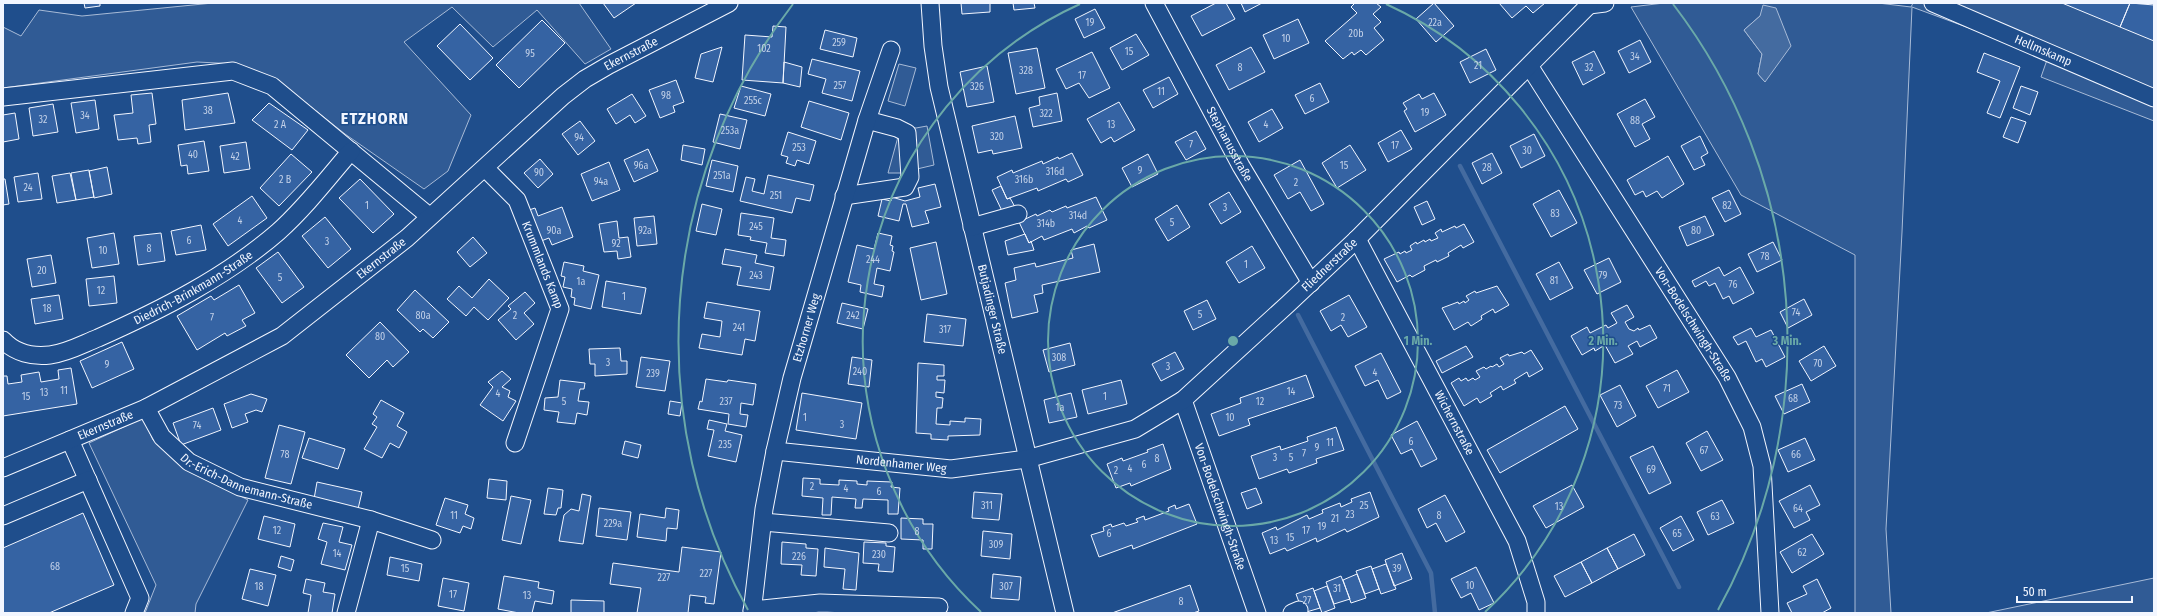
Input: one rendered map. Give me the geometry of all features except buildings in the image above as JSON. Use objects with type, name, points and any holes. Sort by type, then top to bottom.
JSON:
[{"type":"street","name":"Ekernstraße","points":[[3,468],[146,408],[282,336],[407,238],[429,216],[485,168],[563,96],[585,79],[730,3]]},
{"type":"street","name":"Butjadinger Straße","points":[[930,3],[933,46],[939,87],[1065,613]]},
{"type":"street","name":"Stephanusstraße","points":[[1154,3],[1241,166],[1311,283]]},
{"type":"street","name":"Hellmskamp","points":[[1933,3],[2154,98]]},
{"type":"street","name":"Fliednerstraße","points":[[1027,459],[1135,428],[1183,400],[1357,239],[1594,4]]},
{"type":"street","name":"Etzhorner Weg","points":[[752,612],[763,522],[774,451],[792,378],[844,196],[867,120],[891,50]]},
{"type":"street","name":"Von-Bodelschwingh-Straße","points":[[1530,67],[1728,377],[1744,408],[1752,427],[1762,466],[1770,613]]},
{"type":"street","points":[[3,97],[232,71],[272,86],[429,216]]},
{"type":"street","points":[[844,196],[905,186],[910,177],[907,133],[897,128],[867,120]]},
{"type":"street","name":"Diedrich-Brinkmann-Straße","points":[[3,340],[9,347],[34,355],[50,355],[65,352],[122,328],[175,300],[236,264],[277,233],[297,214],[351,151]]},
{"type":"street","name":"Krummlands Kamp","points":[[485,168],[517,200],[560,309],[516,443]]},
{"type":"street","points":[[972,227],[1018,214]]},
{"type":"street","name":"Wichernstraße","points":[[1357,239],[1517,541],[1536,602],[1536,613]]},
{"type":"street","name":"Von-Bodelschwingh-Straße","points":[[1183,400],[1257,613]]},
{"type":"street","name":"Dr.-Erich-Dannemann-Straße","points":[[146,408],[162,438],[189,462],[240,488],[371,520],[432,540]]},
{"type":"street","points":[[70,440],[140,598],[134,613]]},
{"type":"street","name":"Nordenhamer Weg","points":[[774,451],[951,469],[1027,459]]},
{"type":"street","points":[[3,516],[88,480]]},
{"type":"street","points":[[346,613],[371,520]]},
{"type":"street","points":[[763,522],[889,532]]},
{"type":"street","points":[[752,612],[820,602],[939,607]]},
{"type":"shaded area","points":[[213,3],[579,3],[611,49],[585,64],[537,10],[493,47],[452,7],[404,42],[471,115],[448,171],[424,189],[345,134],[276,79],[237,64],[197,62],[3,88],[3,27],[21,36],[39,10],[82,16]]},
{"type":"shaded area","points":[[1664,3],[1878,3],[1911,7],[1913,3],[2154,3],[2154,121],[2041,77],[2048,57],[1912,7],[1902,232],[1886,529],[1891,613],[1855,613],[1855,255],[1741,195],[1631,7]],"holes":[[[1760,16],[1765,82],[1758,74],[1762,54],[1744,30]]]},
{"type":"shaded area","points":[[1763,5],[1776,8],[1791,46],[1765,82],[1758,74],[1762,54],[1744,30],[1760,16]]},
{"type":"shaded area","points":[[899,64],[916,68],[905,106],[888,101]]},
{"type":"shaded area","points":[[901,126],[916,128],[927,126],[934,165],[900,173],[888,173]]},
{"type":"shaded area","points":[[143,418],[153,440],[181,465],[248,500],[196,604],[195,613],[145,613],[156,585],[89,443]]},
{"type":"shaded area","points":[[2154,578],[2154,613],[1986,613]]},
{"type":"waterway","points":[[1460,166],[1679,587]]},
{"type":"waterway","points":[[1298,315],[1431,573],[1435,613]]},
{"type":"district","name":"ETZHORN","points":[[375,118]]}]
